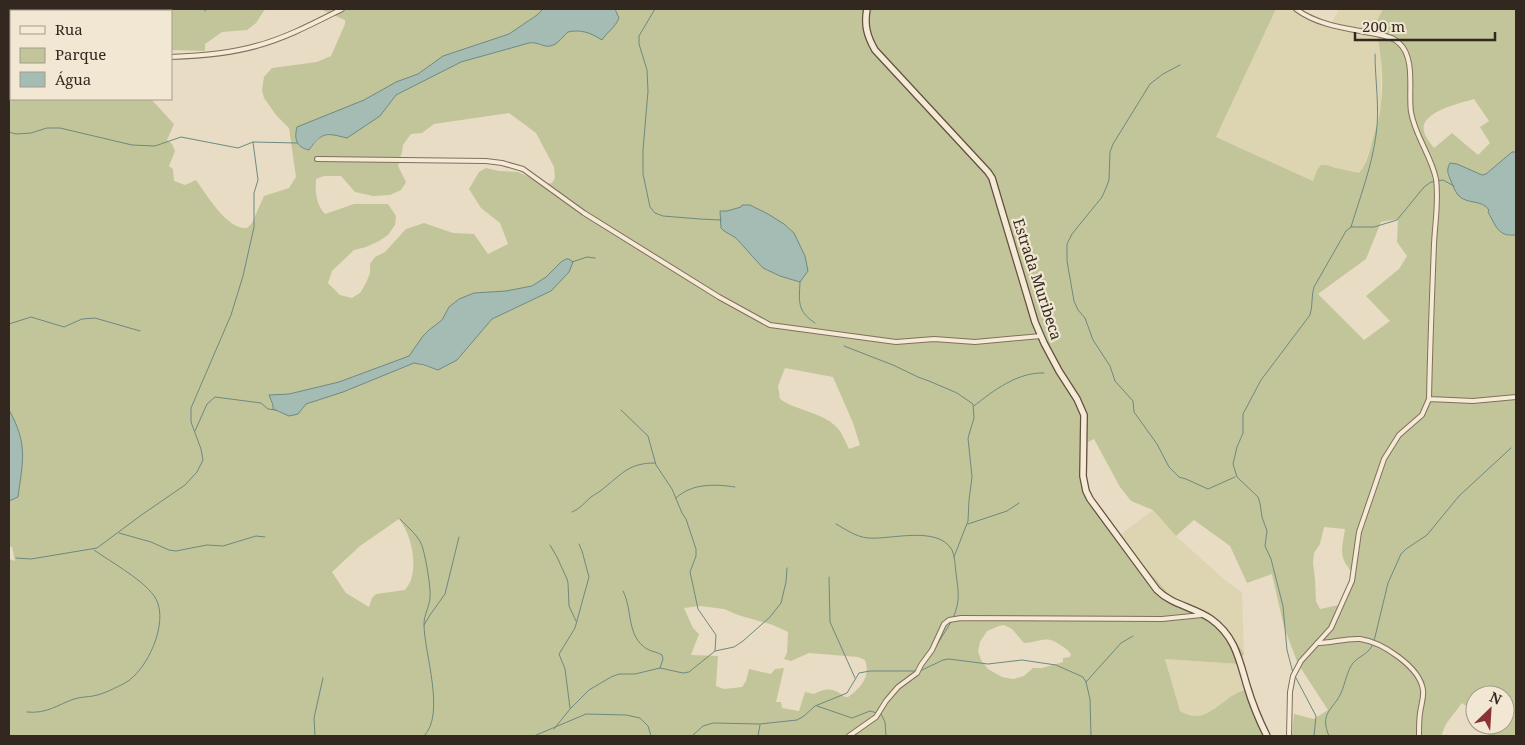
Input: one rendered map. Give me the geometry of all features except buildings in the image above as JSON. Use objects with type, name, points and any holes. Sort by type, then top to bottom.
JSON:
[{"type":"street","points":[[172,57],[208,55],[255,47],[292,33],[342,9]]},
{"type":"street","name":"Estrada Muribeca","points":[[867,9],[866,28],[869,40],[876,50],[992,178],[1032,313],[1058,371],[1077,399],[1084,415],[1083,476],[1090,499],[1156,590],[1177,604],[1212,619],[1224,631],[1238,654],[1253,704],[1267,736]]},
{"type":"street","points":[[1289,736],[1290,692],[1293,676],[1301,661],[1334,622],[1352,581],[1359,532],[1384,459],[1399,435],[1422,415],[1429,399],[1436,186],[1427,152],[1416,132],[1411,106],[1410,69],[1405,50],[1397,40],[1390,37],[1320,22],[1307,17],[1296,9]]},
{"type":"street","points":[[317,159],[486,161],[523,169],[584,213],[719,297],[770,325],[782,328],[896,342],[934,339],[975,342],[1041,336]]},
{"type":"street","points":[[1429,399],[1473,401],[1516,397]]},
{"type":"street","points":[[849,736],[876,717],[898,687],[917,673],[932,650],[944,624],[949,620],[961,618],[1162,618],[1203,614]]},
{"type":"street","points":[[1317,643],[1353,639],[1371,642],[1388,650],[1416,672],[1422,684],[1424,698],[1420,713],[1419,736]]},
{"type":"shaded area","points":[[1276,9],[1298,9],[1330,26],[1339,9],[1383,9],[1375,24],[1380,42],[1381,105],[1370,149],[1363,168],[1359,173],[1327,165],[1317,170],[1313,181],[1216,137]]},
{"type":"shaded area","points":[[1153,510],[1176,536],[1225,580],[1242,592],[1244,653],[1230,636],[1169,596],[1130,550],[1120,535]]},
{"type":"shaded area","points":[[1165,659],[1239,664],[1248,689],[1241,690],[1211,712],[1196,717],[1180,711]]},
{"type":"green space","points":[[9,9],[265,9],[256,23],[247,30],[222,32],[205,44],[205,51],[172,50],[172,10],[10,10],[10,100],[152,100],[174,124],[167,140],[172,144],[175,151],[169,166],[173,169],[174,181],[185,185],[196,180],[225,218],[240,227],[247,228],[252,223],[264,196],[289,188],[296,177],[289,128],[276,115],[264,98],[262,90],[264,77],[272,68],[317,62],[331,56],[345,20],[320,9],[543,9],[509,34],[443,56],[418,74],[396,82],[364,100],[302,148],[309,150],[323,135],[333,134],[338,136],[380,116],[396,95],[461,62],[529,43],[549,46],[558,42],[568,32],[596,33],[609,30],[619,18],[615,9],[1276,9],[1216,137],[1313,181],[1321,165],[1359,173],[1366,161],[1381,104],[1381,64],[1375,24],[1383,9],[1516,9],[1516,152],[1512,152],[1486,174],[1475,173],[1457,164],[1447,174],[1452,183],[1491,211],[1509,236],[1516,235],[1516,736],[1487,736],[1515,735],[1515,685],[1465,685],[1465,705],[1462,703],[1446,724],[1441,736],[1292,736],[1294,714],[1314,719],[1328,710],[1298,664],[1284,627],[1272,574],[1247,583],[1230,546],[1194,520],[1176,536],[1153,510],[1131,501],[1120,487],[1094,439],[1088,442],[1087,479],[1089,495],[1111,521],[1130,550],[1169,596],[1206,613],[1230,636],[1244,653],[1239,664],[1165,659],[1180,711],[1193,716],[1202,715],[1215,709],[1241,691],[1248,689],[1267,736],[9,736],[9,559],[15,561],[12,547],[9,546],[9,501],[18,497],[22,462],[22,443],[9,410]],"holes":[[[1474,99],[1489,121],[1480,127],[1490,143],[1478,155],[1452,133],[1434,148],[1424,131],[1424,124],[1434,114],[1442,109]],[[509,113],[536,133],[554,167],[555,178],[552,183],[546,184],[518,172],[486,168],[479,172],[469,189],[481,208],[500,223],[508,244],[488,254],[474,234],[453,233],[424,223],[406,229],[385,252],[375,257],[370,264],[370,273],[360,293],[352,298],[340,295],[328,283],[332,271],[354,250],[366,247],[388,235],[395,225],[396,216],[388,204],[354,204],[325,214],[317,198],[316,179],[324,176],[341,176],[355,192],[373,196],[390,195],[401,190],[406,182],[398,166],[403,145],[411,134],[422,133],[434,124]],[[750,205],[781,223],[796,237],[808,271],[800,282],[763,268],[736,238],[724,231],[720,211]],[[1398,219],[1397,242],[1407,256],[1399,269],[1366,296],[1390,321],[1364,340],[1318,294],[1366,259],[1381,222]],[[566,259],[551,291],[492,319],[457,360],[438,370],[414,363],[343,392],[306,404],[298,414],[289,416],[278,412],[273,405],[269,395],[289,394],[339,382],[410,356],[429,330],[442,320],[449,307],[474,293],[506,291],[532,286],[546,277]],[[785,368],[833,377],[853,423],[860,445],[849,449],[840,431],[834,425],[820,416],[780,399],[778,386]],[[399,519],[407,532],[412,548],[413,573],[411,580],[405,590],[376,594],[372,598],[369,607],[346,593],[332,572],[360,546]],[[1324,527],[1345,529],[1342,552],[1345,562],[1352,572],[1352,579],[1339,605],[1320,609],[1316,601],[1313,563],[1314,553],[1320,544]],[[700,606],[724,609],[773,625],[788,632],[787,653],[784,659],[791,661],[809,653],[858,657],[865,660],[867,666],[866,676],[861,686],[848,697],[830,690],[822,690],[814,694],[805,692],[799,711],[782,708],[781,702],[776,702],[784,668],[775,669],[771,674],[749,669],[746,681],[742,687],[724,689],[716,686],[718,656],[691,655],[699,634],[693,628],[684,608]],[[1004,625],[1012,629],[1024,643],[1052,640],[1068,651],[1071,654],[1070,657],[1063,658],[1063,662],[1042,668],[1033,668],[1024,676],[1013,679],[1002,677],[988,669],[981,660],[978,651],[980,642],[987,631]]]},
{"type":"water","points":[[543,9],[615,9],[619,18],[602,40],[586,32],[573,31],[568,32],[552,46],[529,43],[461,62],[396,95],[380,116],[347,138],[325,135],[318,139],[309,150],[301,147],[297,142],[297,127],[364,100],[396,82],[418,74],[443,56],[509,34]]},
{"type":"water","points":[[1512,152],[1516,152],[1516,235],[1505,234],[1498,230],[1488,212],[1489,210],[1482,204],[1466,200],[1458,195],[1449,177],[1448,170],[1450,163],[1457,164],[1482,175],[1486,174]]},
{"type":"water","points":[[742,205],[750,205],[768,214],[794,233],[805,256],[808,271],[800,282],[763,268],[736,238],[721,228],[720,211],[727,211]]},
{"type":"water","points":[[566,259],[573,262],[569,272],[551,291],[492,319],[457,360],[438,370],[414,363],[343,392],[306,404],[298,414],[289,416],[273,409],[269,395],[289,394],[339,382],[409,356],[423,336],[442,320],[449,307],[459,299],[474,293],[506,291],[532,286],[546,277]]},
{"type":"water","points":[[9,410],[22,443],[22,462],[18,497],[9,501]]},
{"type":"waterway","points":[[655,9],[639,36],[639,44],[647,70],[648,91],[643,174],[650,207],[655,213],[663,216],[721,220]]},
{"type":"waterway","points":[[1293,673],[1287,650],[1283,606],[1271,559],[1265,546],[1267,531],[1260,503],[1258,497],[1237,477],[1233,464],[1243,433],[1243,414],[1261,380],[1310,315],[1314,287],[1346,231],[1351,227],[1369,170],[1376,135],[1375,54]]},
{"type":"waterway","points":[[1180,65],[1150,84],[1113,144],[1110,152],[1109,180],[1106,188],[1102,197],[1072,234],[1067,244],[1067,261],[1074,301],[1078,310],[1085,318],[1093,340],[1110,366],[1115,381],[1133,401],[1134,412],[1157,444],[1169,467],[1179,477],[1208,489],[1235,477]]},
{"type":"waterway","points":[[9,132],[16,134],[31,133],[47,128],[60,128],[132,145],[155,146],[181,137],[238,148],[253,142],[297,143]]},
{"type":"waterway","points":[[16,558],[31,559],[97,548],[185,485],[197,472],[203,460],[191,422],[191,408],[231,315],[243,276],[254,227],[254,193],[258,180],[253,142]]},
{"type":"waterway","points":[[1351,227],[1374,227],[1397,220],[1424,187],[1431,182],[1443,180],[1454,186]]},
{"type":"waterway","points":[[572,262],[587,257],[595,258]]},
{"type":"waterway","points":[[800,282],[800,306],[809,319],[815,323]]},
{"type":"waterway","points":[[9,324],[31,317],[64,327],[82,319],[95,318],[140,331]]},
{"type":"waterway","points":[[844,346],[957,393],[973,404],[974,418],[968,438],[972,477],[968,521],[954,557]]},
{"type":"waterway","points":[[974,406],[1007,383],[1025,375],[1044,373]]},
{"type":"waterway","points":[[195,431],[207,404],[215,397],[261,403],[268,409],[276,410]]},
{"type":"waterway","points":[[621,410],[648,436],[656,465],[672,489],[686,519],[696,549],[696,556],[690,572],[698,609],[716,635],[715,651]]},
{"type":"waterway","points":[[1374,641],[1388,583],[1401,554],[1427,535],[1459,496],[1511,448]]},
{"type":"waterway","points":[[572,512],[632,467],[646,463],[655,463]]},
{"type":"waterway","points":[[676,498],[696,487],[712,485],[735,487]]},
{"type":"waterway","points":[[968,524],[1007,511],[1019,503]]},
{"type":"waterway","points":[[400,519],[417,536],[421,544],[426,560],[429,581],[430,598],[424,624],[434,699],[430,726],[424,736]]},
{"type":"waterway","points":[[836,524],[851,533],[868,538],[913,535],[936,538],[945,542],[952,550],[955,561],[958,601],[953,618]]},
{"type":"waterway","points":[[119,533],[176,551],[207,545],[223,546],[256,536],[265,537]]},
{"type":"waterway","points":[[424,625],[445,594],[459,537]]},
{"type":"waterway","points":[[570,708],[565,669],[559,654],[575,628],[589,577],[579,544]]},
{"type":"waterway","points":[[550,545],[567,579],[569,606],[576,621]]},
{"type":"waterway","points":[[27,712],[40,712],[74,699],[101,694],[125,683],[141,668],[154,646],[160,621],[156,599],[137,579],[94,550]]},
{"type":"waterway","points":[[554,729],[589,690],[611,677],[619,674],[635,674],[660,668],[683,673],[689,672],[715,651],[734,647],[743,641],[770,617],[781,603],[787,568]]},
{"type":"waterway","points":[[829,577],[830,622],[855,678]]},
{"type":"waterway","points":[[623,591],[636,637],[640,644],[647,649],[662,655],[663,659],[660,668]]},
{"type":"waterway","points":[[935,648],[951,622]]},
{"type":"waterway","points":[[1086,682],[1121,643],[1133,636]]},
{"type":"waterway","points":[[1329,736],[1326,728],[1328,712],[1338,699],[1351,666],[1373,644]]},
{"type":"waterway","points":[[920,671],[949,659],[988,664],[1022,660],[1056,665],[1083,677],[1086,682],[1090,699],[1091,736]]},
{"type":"waterway","points":[[692,736],[703,726],[713,723],[760,724],[797,720],[815,706],[847,693],[859,673],[870,671],[917,671]]},
{"type":"waterway","points":[[1295,676],[1316,716],[1314,736]]},
{"type":"waterway","points":[[315,736],[314,718],[323,678]]},
{"type":"waterway","points":[[817,706],[852,718],[870,711],[877,713]]},
{"type":"waterway","points":[[534,736],[586,714],[626,715],[640,718],[648,726],[651,736]]},
{"type":"waterway","points":[[881,714],[885,722],[886,736]]},
{"type":"waterway","points":[[758,736],[760,725]]}]
